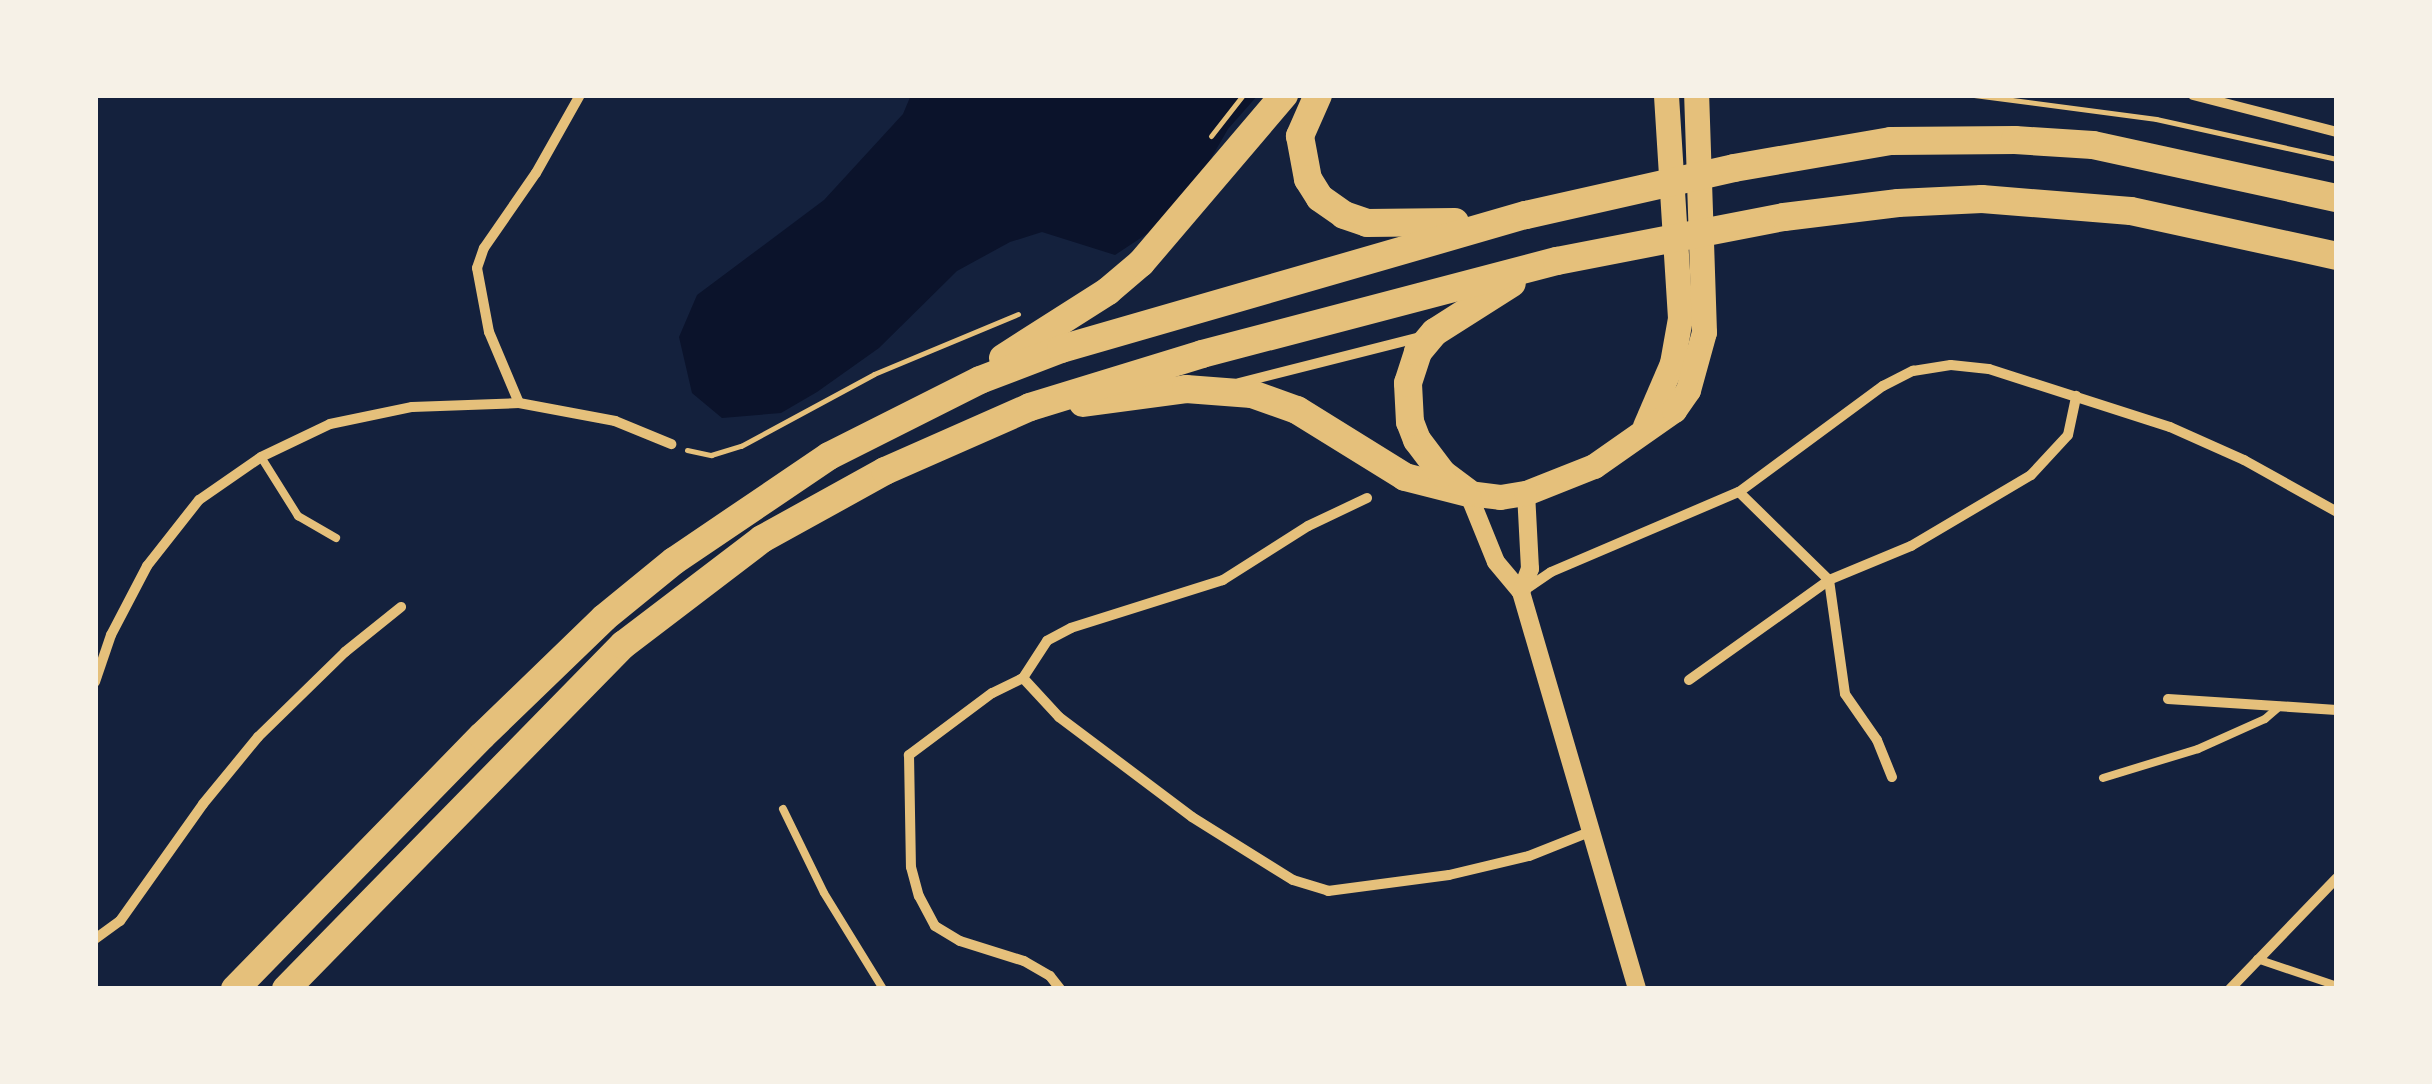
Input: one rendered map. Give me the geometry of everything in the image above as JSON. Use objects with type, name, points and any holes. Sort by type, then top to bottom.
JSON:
[{"type":"highway","points":[[918,410],[1108,291],[1141,263],[1284,95]]},
{"type":"highway","points":[[1318,95],[1300,136],[1301,157],[1320,198],[1344,214],[1367,223],[1424,226],[1526,214]]},
{"type":"highway","points":[[235,989],[604,618],[736,516],[829,456],[980,380],[1144,322],[1526,214],[1817,152],[1955,138],[2093,146],[2337,198]]},
{"type":"highway","points":[[286,989],[623,646],[762,539],[885,470],[1008,416],[1185,358],[1557,261],[1784,217],[1982,199],[2131,210],[2337,256]]},
{"type":"highway","points":[[1468,493],[1426,454],[1410,422],[1412,365],[1434,332],[1479,300],[1557,261]]},
{"type":"highway","points":[[1008,416],[1149,393],[1213,388],[1252,394],[1297,410],[1406,477],[1468,493]]},
{"type":"main road","points":[[1468,493],[1500,497],[1526,492],[1594,466],[1646,426],[1672,364],[1692,290],[1696,103]]},
{"type":"main road","points":[[1667,105],[1692,290]]},
{"type":"street","points":[[519,404],[489,332],[478,268],[484,248],[536,173],[580,95]]},
{"type":"street","points":[[2193,95],[2337,132]]},
{"type":"street","points":[[1213,388],[1434,332]]},
{"type":"street","points":[[1521,592],[1551,572],[1740,492],[1883,386],[1913,370],[1951,365],[1989,368],[2170,427],[2244,460],[2337,512]]},
{"type":"street","points":[[1689,680],[1829,580],[1912,546],[2032,475],[2068,435],[2076,396]]},
{"type":"street","points":[[95,682],[129,600],[171,532],[199,500],[261,456],[330,424],[451,403],[519,404],[616,421],[671,444]]},
{"type":"street","points":[[1521,592],[1530,568],[1526,492]]},
{"type":"street","points":[[1740,492],[1829,580],[1845,694],[1876,740],[1892,777]]},
{"type":"street","points":[[1468,493],[1496,562],[1521,592],[1637,989]]},
{"type":"street","points":[[1060,989],[1050,976],[1024,961],[960,941],[936,926],[918,896],[911,867],[910,756],[952,720],[1023,678],[1047,642],[1071,628],[1223,580],[1308,526],[1367,498]]},
{"type":"street","points":[[95,939],[120,922],[203,804],[258,738],[346,652],[401,607]]},
{"type":"street","points":[[1023,678],[1059,716],[1192,817],[1293,880],[1328,890],[1449,876],[1529,856],[1592,831]]},
{"type":"street","points":[[2168,699],[2337,710]]},
{"type":"street","points":[[2230,989],[2337,878]]},
{"type":"lane","points":[[261,456],[298,516],[336,538]]},
{"type":"lane","points":[[2103,778],[2198,749],[2264,719],[2280,706]]},
{"type":"lane","points":[[783,809],[824,893],[883,989]]},
{"type":"lane","points":[[2257,958],[2337,986]]},
{"type":"path","points":[[1200,149],[1243,95]]},
{"type":"path","points":[[1974,95],[2156,119],[2337,159]]},
{"type":"path","points":[[671,444],[695,454],[723,453],[874,374],[1023,312]]},
{"type":"water","points":[[911,95],[1258,95],[1228,129],[1180,212],[1115,255],[1042,232],[1010,242],[957,271],[879,348],[817,392],[781,413],[722,418],[692,393],[679,337],[697,295],[824,200],[903,114]]}]
